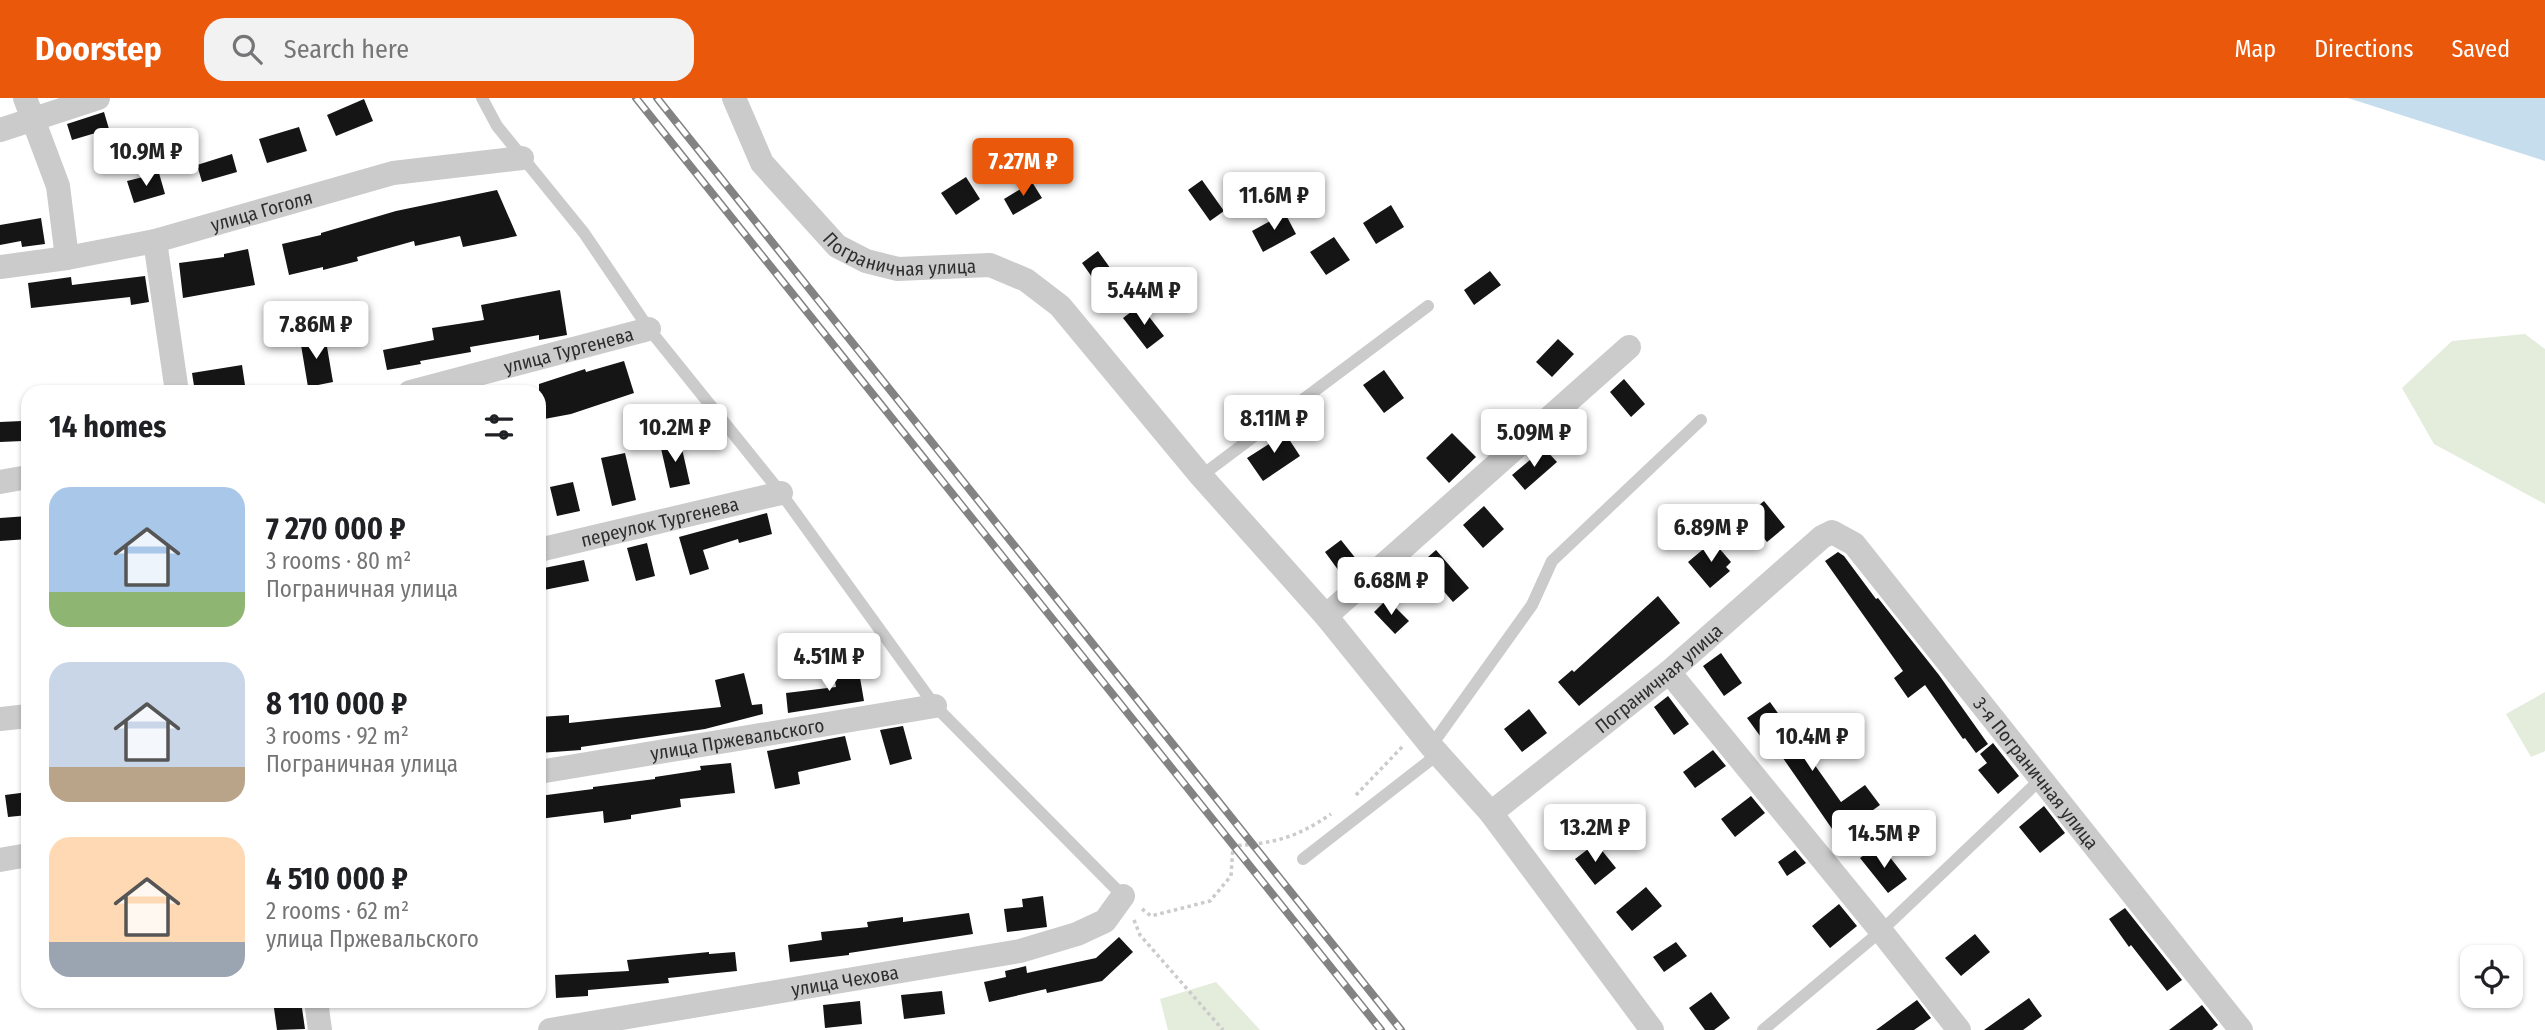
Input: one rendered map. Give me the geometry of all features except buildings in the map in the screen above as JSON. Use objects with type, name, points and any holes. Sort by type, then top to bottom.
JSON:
[{"type":"street","points":[[0,130],[29,108],[98,98]]},
{"type":"street","name":"Пограничная улица","points":[[734,98],[762,163],[837,246],[866,261],[898,269],[990,265],[1026,280],[1059,306],[1201,476],[1326,617],[1425,738],[1491,813],[1652,1030]]},
{"type":"street","points":[[29,108],[58,186],[68,258]]},
{"type":"street","name":"улица Гоголя","points":[[0,267],[68,258],[155,241],[393,173],[522,158]]},
{"type":"street","points":[[155,241],[176,385]]},
{"type":"street","name":"улица Тургенева","points":[[437,385],[649,329]]},
{"type":"street","points":[[1326,617],[1629,347]]},
{"type":"street","points":[[0,482],[21,478]]},
{"type":"street","name":"переулок Тургенева","points":[[546,548],[781,493]]},
{"type":"street","name":"3-я Пограничная улица","points":[[1822,537],[1832,531],[1854,544],[2241,1030]]},
{"type":"street","name":"Пограничная улица","points":[[1491,813],[1669,671],[1822,537]]},
{"type":"street","points":[[1669,671],[1959,1030]]},
{"type":"street","name":"улица Пржевальского","points":[[546,771],[935,706]]},
{"type":"street","points":[[0,719],[21,717]]},
{"type":"street","points":[[0,860],[21,856]]},
{"type":"street","name":"улица Чехова","points":[[550,1030],[1020,951],[1077,934],[1105,921],[1123,896]]},
{"type":"street","points":[[317,1008],[320,1030]]},
{"type":"lane","points":[[482,98],[497,126],[551,189],[649,329],[781,493],[935,706],[1123,896]]},
{"type":"lane","points":[[1201,476],[1428,306]]},
{"type":"lane","points":[[1303,859],[1433,758],[1425,738],[1532,605],[1552,561],[1701,420]]},
{"type":"lane","points":[[1763,1030],[1881,931],[2041,779]]},
{"type":"path","points":[[1351,800],[1425,738]]},
{"type":"path","points":[[1123,896],[1151,916],[1210,901],[1231,876],[1233,845],[1272,843],[1308,830],[1340,807]]},
{"type":"path","points":[[1123,896],[1140,934],[1223,1030]]},
{"type":"green space","points":[[2525,334],[2545,349],[2545,504],[2434,444],[2402,388],[2452,341]]},
{"type":"green space","points":[[2545,692],[2545,751],[2531,757],[2506,714]]},
{"type":"green space","points":[[1216,982],[1260,1030],[1168,1030],[1160,999]]},
{"type":"water","points":[[2348,98],[2545,98],[2545,161]]},
{"type":"railway","points":[[636,98],[1381,1030]]},
{"type":"railway","points":[[657,98],[1401,1030]]}]
